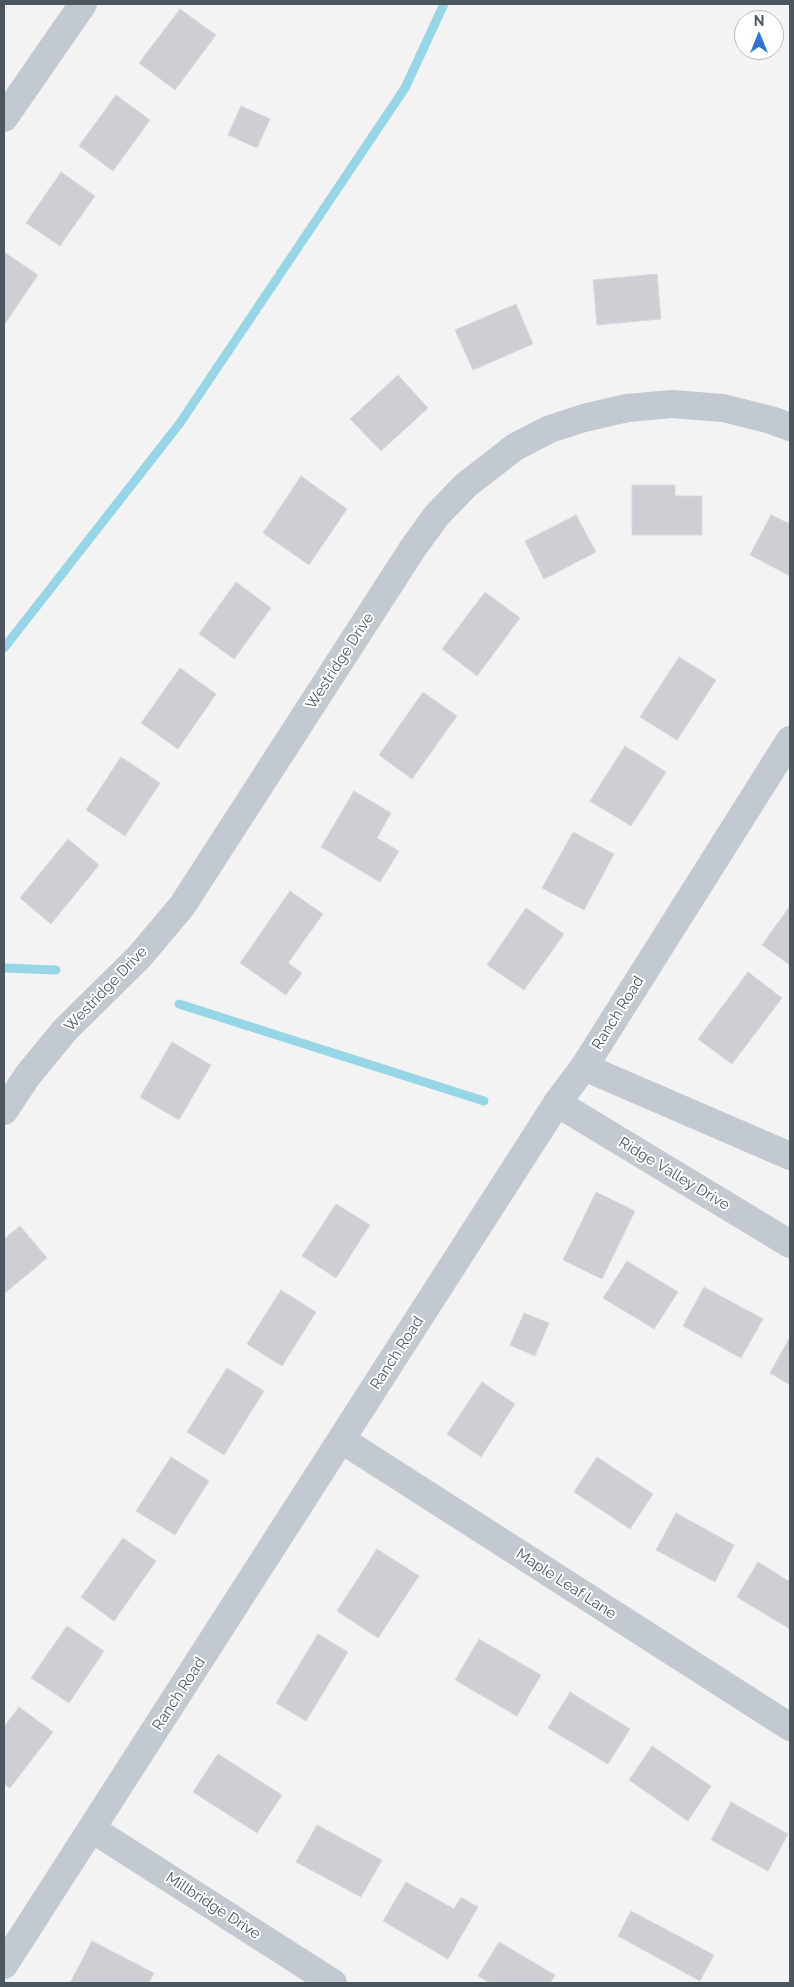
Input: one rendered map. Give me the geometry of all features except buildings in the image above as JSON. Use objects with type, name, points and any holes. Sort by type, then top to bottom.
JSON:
[{"type":"street","points":[[4,118],[83,4]]},
{"type":"street","name":"Westridge Drive","points":[[4,1111],[28,1075],[65,1030],[138,957],[182,906],[413,548],[437,515],[466,485],[516,447],[550,429],[584,418],[627,408],[672,404],[723,408],[771,420],[790,427]]},
{"type":"street","name":"Ranch Road","points":[[4,1965],[557,1103],[584,1066],[790,740]]},
{"type":"street","points":[[584,1066],[790,1156]]},
{"type":"street","name":"Ridge Valley Drive","points":[[557,1103],[790,1244]]},
{"type":"street","name":"Maple Leaf Lane","points":[[342,1440],[790,1727]]},
{"type":"street","name":"Millbridge Drive","points":[[92,1829],[333,1983]]},
{"type":"waterway","points":[[4,648],[180,423],[405,88],[444,4]]},
{"type":"waterway","points":[[4,968],[56,970]]},
{"type":"waterway","points":[[179,1004],[484,1101]]}]
